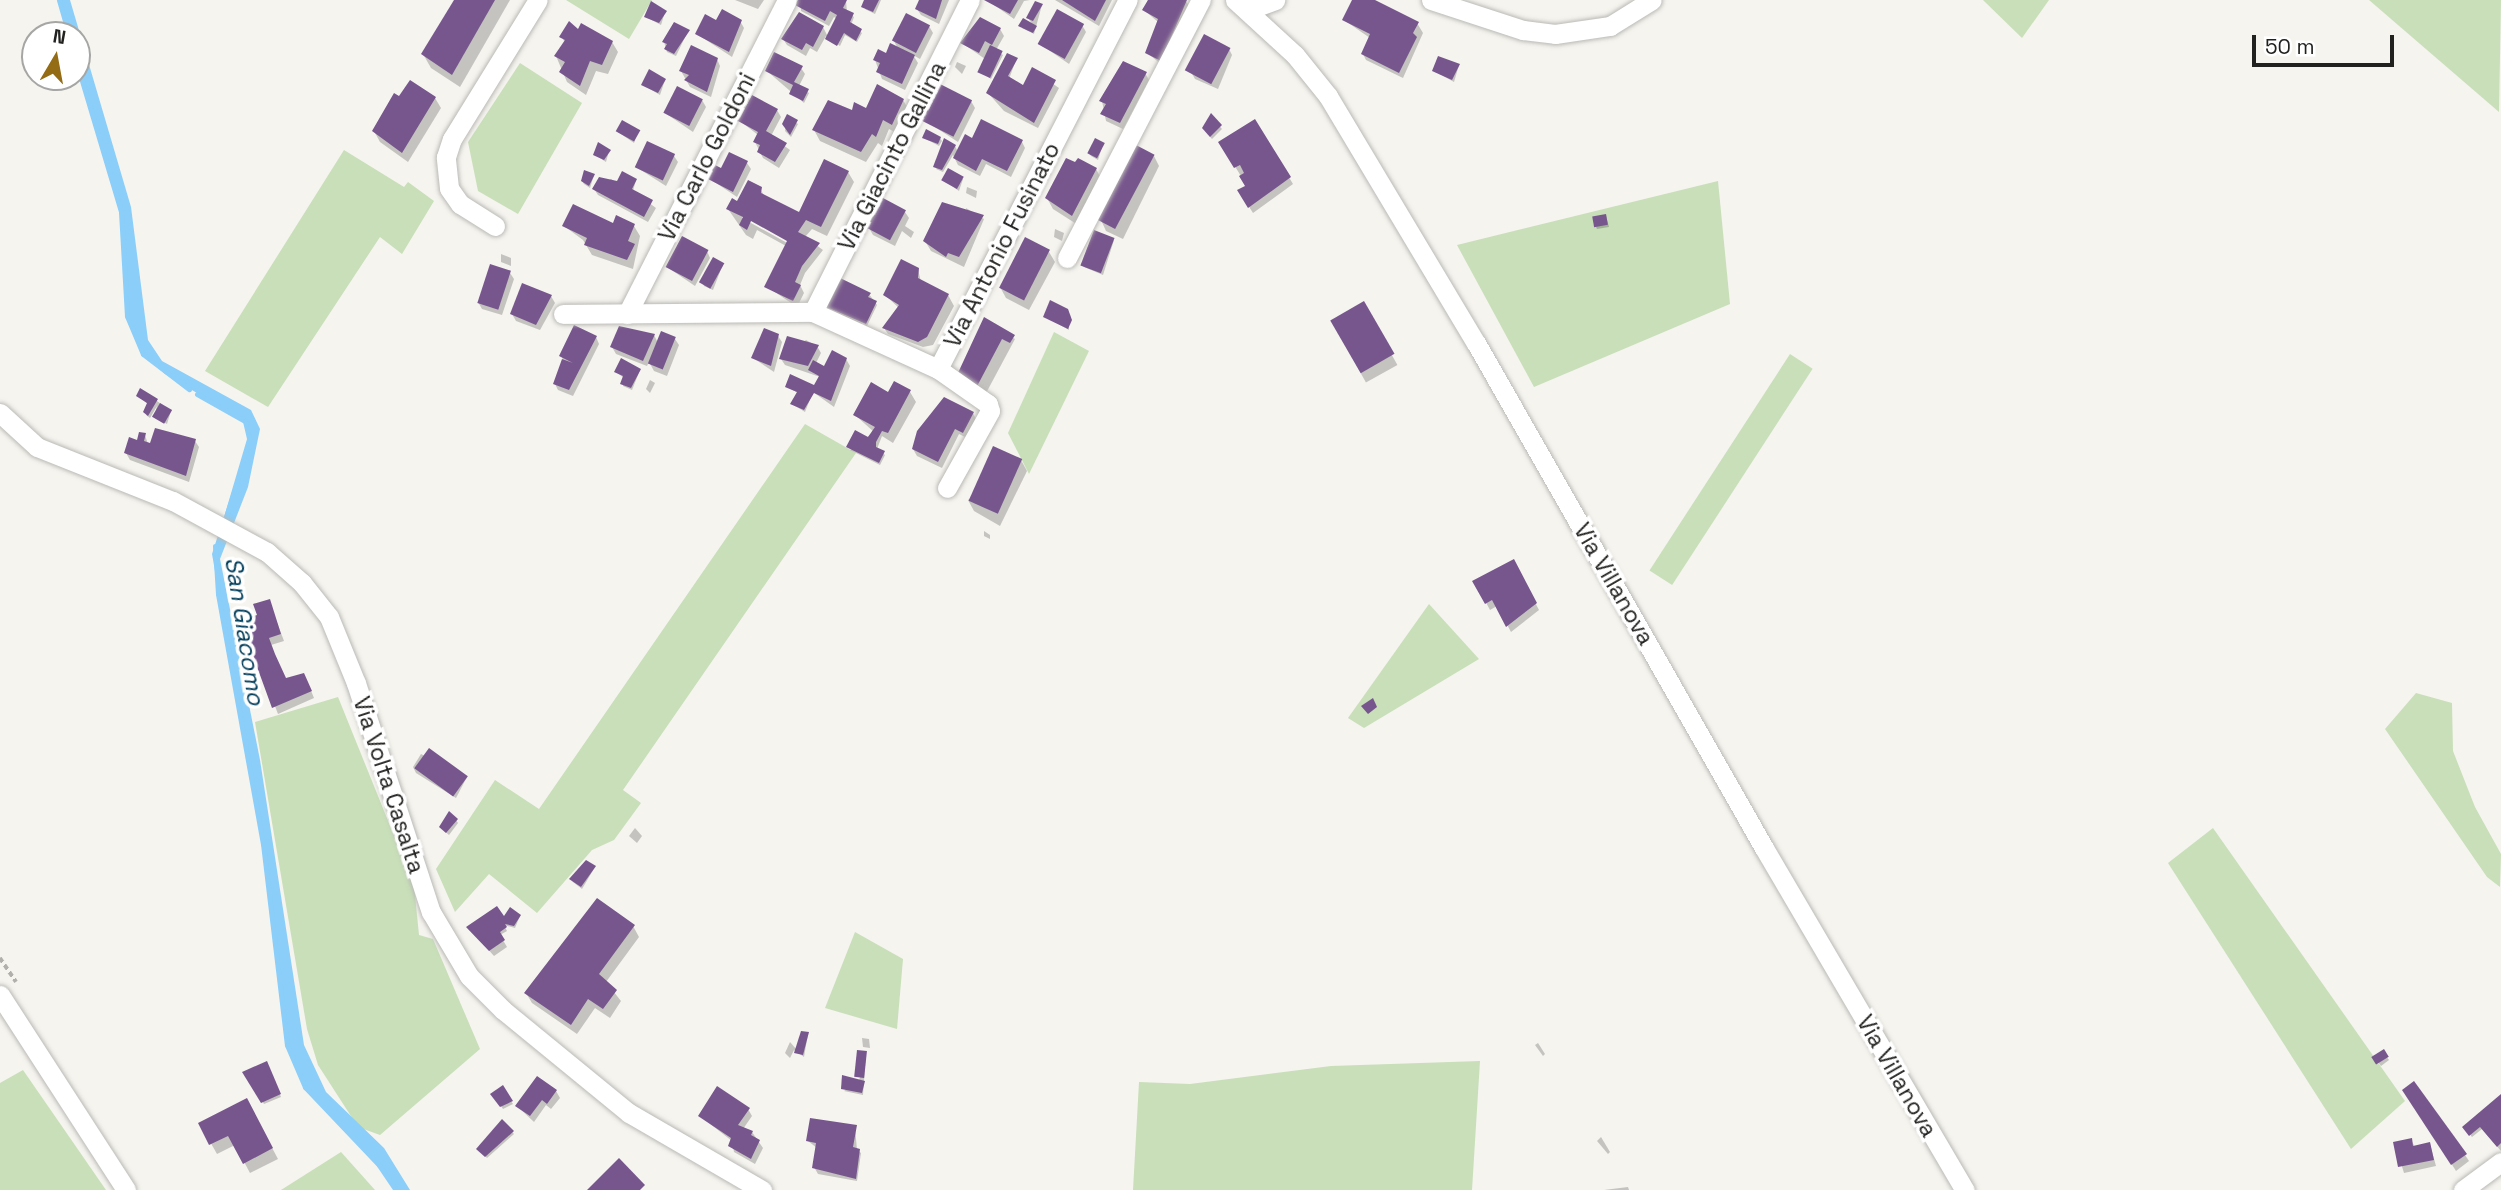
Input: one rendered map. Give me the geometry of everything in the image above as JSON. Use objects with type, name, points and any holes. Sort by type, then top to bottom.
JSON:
[{"type":"street","points":[[495,226],[460,204],[449,188],[446,157],[452,139],[538,0]]},
{"type":"street","name":"Via Carlo Goldoni","points":[[627,314],[787,0]]},
{"type":"street","name":"Via Giacinto Gallina","points":[[813,312],[970,0]]},
{"type":"street","name":"Via Antonio Fusinato","points":[[938,369],[1128,0]]},
{"type":"street","points":[[1067,258],[1201,0]]},
{"type":"street","points":[[1241,5],[1275,0]]},
{"type":"street","points":[[1431,0],[1523,30],[1555,34],[1610,26],[1652,0]]},
{"type":"street","name":"Via Villanova","points":[[1241,5],[1295,55],[1328,96],[1476,343],[1763,848],[1965,1190]]},
{"type":"street","name":"Via Antonio Fusinato","points":[[563,314],[813,312],[938,369],[988,404],[990,411],[947,488]]},
{"type":"street","name":"Via Volta Casalta","points":[[0,413],[53,456],[162,497],[208,520],[267,552],[302,583],[329,617],[356,684],[431,912],[469,976],[503,1010],[629,1113],[762,1190]]},
{"type":"street","points":[[0,995],[126,1190]]},
{"type":"street","points":[[2463,1190],[2501,1163]]},
{"type":"green space","points":[[566,0],[652,0],[629,39]]},
{"type":"green space","points":[[1983,0],[2049,0],[2022,38]]},
{"type":"green space","points":[[2369,0],[2501,0],[2499,112]]},
{"type":"green space","points":[[520,63],[582,103],[518,214],[478,191],[468,142]]},
{"type":"green space","points":[[344,150],[404,187],[408,182],[434,201],[402,254],[380,237],[268,407],[205,371]]},
{"type":"green space","points":[[1718,181],[1730,304],[1534,387],[1457,245]]},
{"type":"green space","points":[[1054,332],[1089,351],[1029,474],[1008,433]]},
{"type":"green space","points":[[1790,354],[1813,369],[1672,585],[1649,570]]},
{"type":"green space","points":[[805,424],[856,453],[623,790],[641,803],[614,840],[592,850],[537,913],[489,874],[455,912],[436,869],[495,780],[539,809]]},
{"type":"green space","points":[[1429,604],[1479,659],[1364,728],[1348,718]]},
{"type":"green space","points":[[2416,693],[2452,703],[2453,751],[2475,807],[2501,854],[2500,887],[2487,877],[2385,729]]},
{"type":"green space","points":[[338,697],[414,885],[419,935],[433,939],[480,1049],[380,1135],[358,1127],[318,1065],[307,1029],[255,722]]},
{"type":"green space","points":[[2213,828],[2405,1101],[2351,1149],[2168,863]]},
{"type":"green space","points":[[855,932],[903,959],[897,1029],[825,1008]]},
{"type":"green space","points":[[1480,1061],[1472,1190],[1133,1190],[1139,1082],[1190,1084],[1331,1066]]},
{"type":"green space","points":[[23,1070],[106,1190],[0,1190],[0,1083]]},
{"type":"green space","points":[[341,1152],[375,1190],[281,1190]]},
{"type":"water","points":[[59,0],[70,0],[76,21],[65,21]]},
{"type":"water","points":[[91,71],[131,207],[148,340],[162,361],[251,410],[260,429],[248,487],[220,559],[260,760],[304,1045],[326,1092],[384,1148],[410,1190],[396,1190],[379,1165],[305,1087],[287,1045],[263,844],[212,554],[249,439],[244,421],[165,374],[143,354],[127,316],[121,212],[85,91],[91,91]]},
{"type":"building","points":[[454,0],[495,0],[452,75],[421,54]]},
{"type":"building","points":[[798,0],[847,0],[843,8],[854,13],[850,22],[862,29],[856,41],[844,33],[837,46],[825,39],[837,15],[830,11],[825,21],[795,5]]},
{"type":"building","points":[[864,0],[879,0],[873,12],[861,7]]},
{"type":"building","points":[[919,0],[942,0],[936,19],[915,9]]},
{"type":"building","points":[[984,0],[1018,0],[1010,14]]},
{"type":"building","points":[[1062,0],[1106,0],[1095,21]]},
{"type":"building","points":[[1148,0],[1187,0],[1161,61],[1145,53],[1158,19],[1142,10]]},
{"type":"building","points":[[1352,0],[1375,0],[1419,22],[1413,33],[1417,37],[1399,73],[1361,54],[1370,34],[1342,20]]},
{"type":"building","points":[[651,1],[667,11],[659,23],[644,17]]},
{"type":"building","points":[[1035,1],[1043,4],[1033,21],[1026,18]]},
{"type":"building","points":[[722,9],[742,20],[729,52],[695,34],[705,14],[716,20]]},
{"type":"building","points":[[1057,9],[1084,24],[1065,59],[1038,44]]},
{"type":"building","points":[[799,12],[824,26],[813,47],[806,43],[802,50],[781,39]]},
{"type":"building","points":[[906,13],[930,25],[916,53],[892,41]]},
{"type":"building","points":[[980,17],[1001,28],[992,45],[985,41],[979,53],[960,43]]},
{"type":"building","points":[[1023,18],[1037,26],[1033,33],[1018,26]]},
{"type":"building","points":[[569,21],[578,29],[581,23],[613,41],[602,65],[590,61],[580,86],[559,72],[565,62],[554,56],[565,40],[559,37]]},
{"type":"building","points":[[674,22],[690,30],[674,54],[664,49],[667,44],[662,42]]},
{"type":"building","points":[[1204,34],[1230,48],[1211,84],[1185,70]]},
{"type":"building","points":[[890,43],[915,55],[902,84],[876,72],[880,63],[873,60],[878,49],[886,53]]},
{"type":"building","points":[[691,45],[718,58],[707,92],[684,80],[689,75],[679,71]]},
{"type":"building","points":[[990,45],[1003,51],[990,78],[977,72]]},
{"type":"building","points":[[774,52],[803,66],[794,82],[809,89],[803,101],[789,94],[793,85],[765,71]]},
{"type":"building","points":[[1007,53],[1018,58],[1008,76],[1023,85],[1032,67],[1056,80],[1034,123],[986,93]]},
{"type":"building","points":[[1438,56],[1460,64],[1452,80],[1432,71]]},
{"type":"building","points":[[1123,61],[1147,72],[1120,123],[1100,114],[1106,104],[1099,101]]},
{"type":"building","points":[[649,69],[666,79],[658,93],[641,85]]},
{"type":"building","points":[[410,80],[436,97],[402,153],[372,131],[394,93],[399,96]]},
{"type":"building","points":[[877,84],[904,99],[892,125],[883,120],[876,137],[872,134],[861,152],[812,130],[828,100],[852,110],[854,102],[866,108]]},
{"type":"building","points":[[940,84],[972,100],[953,137],[921,121]]},
{"type":"building","points":[[677,86],[703,99],[689,126],[663,113]]},
{"type":"building","points":[[752,95],[778,109],[766,131],[787,143],[775,162],[757,152],[760,145],[753,142],[758,132],[738,121]]},
{"type":"building","points":[[1211,113],[1222,125],[1210,137],[1202,128]]},
{"type":"building","points":[[787,114],[798,120],[790,135],[782,124]]},
{"type":"building","points":[[981,119],[1023,140],[1007,171],[982,159],[976,171],[953,158],[965,134],[972,138]]},
{"type":"building","points":[[1255,119],[1291,177],[1248,208],[1237,190],[1245,186],[1239,176],[1244,173],[1240,165],[1234,168],[1218,142]]},
{"type":"building","points":[[622,120],[640,130],[634,142],[616,131]]},
{"type":"building","points":[[926,129],[941,137],[938,144],[922,138]]},
{"type":"building","points":[[944,138],[956,145],[942,170],[933,167]]},
{"type":"building","points":[[1095,138],[1105,143],[1097,158],[1087,153]]},
{"type":"building","points":[[647,141],[675,154],[663,180],[635,167]]},
{"type":"building","points":[[598,142],[611,150],[604,160],[593,155]]},
{"type":"building","points":[[1136,145],[1155,155],[1115,229],[1097,219]]},
{"type":"building","points":[[729,152],[748,161],[733,192],[708,179],[715,165],[721,168]]},
{"type":"building","points":[[1066,158],[1075,162],[1078,158],[1097,168],[1072,216],[1045,198]]},
{"type":"building","points":[[824,159],[849,171],[821,227],[806,220],[798,232],[820,243],[802,266],[795,282],[801,285],[793,301],[764,287],[787,241],[751,221],[747,230],[739,225],[743,217],[726,209],[732,198],[737,201],[748,180],[762,187],[761,193],[799,212]]},
{"type":"building","points":[[948,168],[964,177],[957,189],[941,180]]},
{"type":"building","points":[[584,170],[595,174],[589,186],[581,181]]},
{"type":"building","points":[[622,171],[637,179],[632,189],[653,200],[644,217],[592,189],[599,177],[617,181]]},
{"type":"building","points":[[883,198],[906,210],[890,240],[867,228]]},
{"type":"building","points":[[942,202],[984,215],[959,257],[948,253],[946,257],[923,241]]},
{"type":"building","points":[[573,204],[613,223],[616,215],[635,224],[628,241],[635,244],[627,260],[584,245],[587,238],[562,226]]},
{"type":"building","points":[[1606,214],[1608,225],[1594,227],[1592,216]]},
{"type":"building","points":[[1094,230],[1115,238],[1101,273],[1080,265]]},
{"type":"building","points":[[682,236],[708,250],[692,281],[666,267]]},
{"type":"building","points":[[1025,237],[1050,250],[1024,300],[999,288]]},
{"type":"building","points":[[713,257],[724,263],[710,289],[699,282]]},
{"type":"building","points":[[901,259],[919,268],[918,278],[949,294],[927,337],[918,342],[882,328],[899,305],[883,295]]},
{"type":"building","points":[[490,264],[511,271],[498,310],[477,303]]},
{"type":"building","points":[[838,277],[871,293],[868,297],[877,301],[866,324],[824,306]]},
{"type":"building","points":[[522,283],[552,295],[536,325],[510,314]]},
{"type":"building","points":[[1050,300],[1068,309],[1072,320],[1068,329],[1043,317]]},
{"type":"building","points":[[1364,301],[1394,354],[1361,373],[1330,320]]},
{"type":"building","points":[[984,317],[1015,335],[1010,343],[1002,339],[974,392],[957,375]]},
{"type":"building","points":[[574,325],[597,336],[569,390],[553,384],[562,359],[573,363],[559,356]]},
{"type":"building","points":[[619,326],[655,334],[643,361],[610,347]]},
{"type":"building","points":[[764,328],[779,334],[771,366],[751,358]]},
{"type":"building","points":[[661,331],[676,337],[663,369],[648,363]]},
{"type":"building","points":[[787,336],[819,345],[808,366],[779,359]]},
{"type":"building","points":[[832,350],[847,358],[831,401],[814,393],[804,410],[790,404],[797,392],[785,387],[790,374],[814,385],[819,376],[808,370],[813,360],[824,366]]},
{"type":"building","points":[[621,358],[641,369],[631,388],[620,384],[623,376],[614,372]]},
{"type":"building","points":[[894,381],[911,390],[888,433],[882,431],[876,442],[876,447],[885,451],[879,463],[846,447],[855,430],[868,437],[875,427],[853,415],[871,382],[888,392]]},
{"type":"building","points":[[140,388],[158,399],[148,416],[143,412],[147,403],[136,396]]},
{"type":"building","points":[[944,397],[974,412],[963,433],[955,429],[938,462],[912,449],[917,431]]},
{"type":"building","points":[[160,403],[172,410],[164,424],[152,417]]},
{"type":"building","points":[[155,428],[196,439],[186,476],[124,453],[129,437],[137,440],[139,432],[146,433],[144,441],[150,443]]},
{"type":"building","points":[[993,446],[1022,459],[998,514],[969,501]]},
{"type":"building","points":[[1514,559],[1537,603],[1506,627],[1492,600],[1485,604],[1472,581]]},
{"type":"building","points":[[270,599],[281,634],[269,638],[275,654],[286,678],[304,673],[312,691],[272,708],[240,620],[257,615],[253,604]]},
{"type":"building","points":[[1373,698],[1377,707],[1368,714],[1361,706]]},
{"type":"building","points":[[429,748],[468,776],[453,796],[414,768]]},
{"type":"building","points":[[449,811],[458,819],[446,833],[439,827]]},
{"type":"building","points":[[586,860],[596,866],[581,887],[569,879]]},
{"type":"building","points":[[597,898],[635,925],[599,974],[617,990],[603,1009],[588,999],[571,1025],[524,993]]},
{"type":"building","points":[[497,906],[504,916],[510,907],[521,915],[514,926],[505,924],[507,927],[500,932],[505,940],[489,951],[466,927]]},
{"type":"building","points":[[801,1031],[809,1032],[803,1055],[794,1053]]},
{"type":"building","points":[[2384,1049],[2389,1057],[2376,1065],[2371,1057]]},
{"type":"building","points":[[857,1050],[867,1051],[864,1078],[854,1077]]},
{"type":"building","points":[[267,1061],[281,1094],[261,1103],[242,1072]]},
{"type":"building","points":[[842,1075],[865,1081],[862,1093],[841,1089]]},
{"type":"building","points":[[537,1076],[557,1090],[547,1104],[542,1100],[530,1116],[515,1106]]},
{"type":"building","points":[[2414,1081],[2467,1154],[2451,1165],[2402,1090]]},
{"type":"building","points":[[503,1085],[513,1101],[500,1107],[490,1094]]},
{"type":"building","points":[[717,1086],[750,1108],[738,1125],[753,1131],[751,1135],[760,1140],[751,1159],[728,1146],[731,1138],[698,1116]]},
{"type":"building","points":[[2501,1094],[2501,1143],[2497,1147],[2480,1127],[2469,1136],[2462,1127]]},
{"type":"building","points":[[247,1098],[273,1148],[243,1164],[228,1136],[209,1145],[198,1123]]},
{"type":"building","points":[[810,1118],[857,1125],[853,1147],[860,1149],[856,1179],[812,1168],[816,1143],[806,1141]]},
{"type":"building","points":[[502,1119],[514,1131],[485,1157],[476,1149]]},
{"type":"building","points":[[2412,1138],[2413,1146],[2430,1142],[2434,1160],[2398,1167],[2393,1142]]},
{"type":"building","points":[[619,1158],[645,1185],[640,1190],[587,1190]]},
{"type":"waterway","name":"San Giacomo","points":[[59,0],[65,21]]},
{"type":"waterway","name":"San Giacomo","points":[[85,91],[121,212],[127,316],[143,354],[189,389]]},
{"type":"waterway","name":"San Giacomo","points":[[197,394],[245,421],[249,439],[224,524]]},
{"type":"waterway","name":"San Giacomo","points":[[215,546],[218,594],[263,844],[287,1045],[305,1087],[379,1165],[396,1190]]}]
